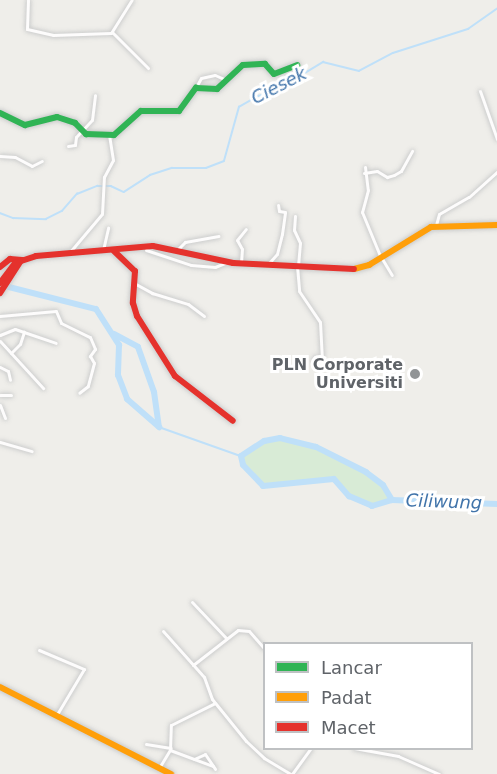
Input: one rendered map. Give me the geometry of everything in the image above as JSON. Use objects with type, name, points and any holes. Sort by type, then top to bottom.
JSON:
[{"type":"main road","points":[[0,113],[25,125],[54,118],[67,119],[89,135],[109,135],[120,132],[141,111],[179,111],[195,89],[214,90],[248,63],[265,63],[274,74],[297,65]]},
{"type":"main road","points":[[0,283],[19,263],[69,253],[153,246],[178,249],[227,262],[354,269],[381,257],[436,225],[497,225]]},
{"type":"main road","points":[[114,251],[133,267],[133,303],[138,320],[174,376],[233,421]]},
{"type":"main road","points":[[0,267],[10,259],[19,263]]},
{"type":"main road","points":[[0,293],[19,263]]},
{"type":"main road","points":[[0,687],[56,718],[171,774]]},
{"type":"street","points":[[28,0],[25,24],[30,31],[53,35],[112,32],[148,68]]},
{"type":"street","points":[[112,32],[132,0]]},
{"type":"street","points":[[195,89],[201,78],[215,75],[228,81]]},
{"type":"street","points":[[480,91],[497,140]]},
{"type":"street","points":[[68,146],[75,145],[82,130],[92,120],[95,95]]},
{"type":"street","points":[[69,253],[100,217],[104,180],[113,160],[109,135]]},
{"type":"street","points":[[364,173],[377,171],[387,177],[394,176],[401,171],[412,151]]},
{"type":"street","points":[[0,156],[15,157],[32,166],[42,160]]},
{"type":"street","points":[[365,167],[368,190],[363,217],[392,275]]},
{"type":"street","points":[[436,225],[439,214],[472,195],[497,172]]},
{"type":"street","points":[[266,265],[280,248],[285,213],[279,211],[278,205]]},
{"type":"street","points":[[295,216],[294,230],[300,243],[297,266],[299,291],[320,322],[322,359]]},
{"type":"street","points":[[103,251],[108,228]]},
{"type":"street","points":[[241,263],[241,246],[237,240],[246,229]]},
{"type":"street","points":[[178,249],[185,242],[218,236]]},
{"type":"street","points":[[146,250],[210,268],[227,262]]},
{"type":"street","points":[[134,282],[152,293],[188,304],[204,316]]},
{"type":"street","points":[[0,316],[56,311],[61,323],[90,337],[95,349],[90,356],[94,363],[89,370],[88,386],[79,393]]},
{"type":"street","points":[[0,335],[15,329],[56,343]]},
{"type":"street","points":[[10,353],[20,344],[24,332]]},
{"type":"street","points":[[0,341],[43,388]]},
{"type":"street","points":[[0,367],[8,371],[10,380]]},
{"type":"street","points":[[0,395],[11,395]]},
{"type":"street","points":[[0,405],[5,418]]},
{"type":"street","points":[[0,442],[32,451]]},
{"type":"street","points":[[192,602],[226,638]]},
{"type":"street","points":[[193,665],[226,638],[242,629],[263,647]]},
{"type":"street","points":[[163,631],[205,679],[215,703],[257,753],[292,774],[310,750]]},
{"type":"street","points":[[39,650],[84,669],[56,718]]},
{"type":"street","points":[[159,768],[170,749],[171,725],[215,703]]},
{"type":"street","points":[[146,744],[170,749],[214,768],[205,754],[194,759]]},
{"type":"street","points":[[365,750],[398,756],[439,774]]},
{"type":"green space","points":[[280,438],[316,447],[366,472],[383,485],[392,500],[372,506],[360,503],[334,479],[263,486],[243,465],[241,456],[264,441]]},
{"type":"waterway","name":"Ciesek","points":[[0,213],[13,218],[46,219],[62,211],[77,194],[97,186],[111,186],[124,192],[150,175],[172,168],[206,168],[224,161],[239,107],[258,96],[272,93],[323,62],[359,71],[393,53],[468,29],[497,9]]},
{"type":"waterway","points":[[1,285],[96,309],[119,345],[118,375],[127,399],[159,427]]},
{"type":"waterway","points":[[114,334],[138,347],[154,392],[159,427]]},
{"type":"waterway","name":"Ciliwung","points":[[159,427],[241,456]]},
{"type":"waterway","name":"Ciliwung","points":[[392,500],[383,485],[366,472],[316,447],[280,438],[264,441],[241,456],[243,465],[263,486],[334,479],[349,496],[372,506],[392,500],[497,504]]},
{"type":"traffic: fast","points":[[0,113],[25,125],[57,117],[75,123],[86,134],[114,135],[141,111],[179,111],[196,88],[217,89],[243,65],[265,64],[274,74],[297,65]]},
{"type":"traffic: slow","points":[[354,269],[369,265],[431,227],[497,225]]},
{"type":"traffic: slow","points":[[0,687],[171,774]]},
{"type":"traffic: jam","points":[[0,283],[15,263],[36,256],[153,246],[233,263],[354,269]]},
{"type":"traffic: jam","points":[[114,251],[135,271],[133,303],[137,316],[175,376],[233,421]]},
{"type":"traffic: jam","points":[[0,267],[10,259],[22,260]]},
{"type":"traffic: jam","points":[[0,293],[20,262]]},
{"type":"place","name":"PLN Corporate Universiti","points":[[415,374]]}]
